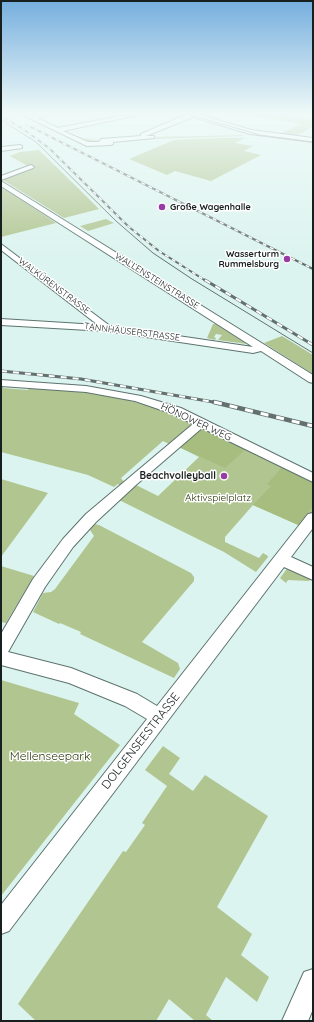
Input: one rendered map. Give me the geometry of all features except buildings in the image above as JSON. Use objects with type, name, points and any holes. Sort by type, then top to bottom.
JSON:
[{"type":"street","points":[[1,178],[31,167]]},
{"type":"street","name":"WALLENSTEINSTRASSE","points":[[1,183],[313,380]]},
{"type":"street","name":"WALKÜRENSTRASSE","points":[[1,246],[105,325],[106,328]]},
{"type":"street","name":"TANNHÄUSERSTRASSE","points":[[1,322],[106,328],[253,350],[262,348]]},
{"type":"street","name":"HÖNOWER WEG","points":[[1,383],[73,388],[120,394],[170,409],[313,478]]},
{"type":"street","points":[[1,649],[39,583],[68,543],[91,518],[132,481],[201,423]]},
{"type":"street","name":"DOLGENSEESTRASSE","points":[[1,923],[313,518]]},
{"type":"street","points":[[282,559],[313,574]]},
{"type":"street","points":[[1,658],[71,676],[131,700],[160,717]]},
{"type":"street","points":[[295,1021],[313,981]]},
{"type":"green space","points":[[20,162],[51,162],[99,209],[64,218],[3,180],[31,168]]},
{"type":"green space","points":[[135,162],[248,162],[211,181],[175,171],[167,175]]},
{"type":"green space","points":[[1,187],[23,201],[56,223],[1,237]]},
{"type":"green space","points":[[106,219],[114,223],[88,231],[80,226]]},
{"type":"green space","points":[[213,324],[216,324],[247,344],[218,340],[222,335],[216,334],[214,337],[216,338],[215,340],[207,338]]},
{"type":"green space","points":[[282,336],[313,355],[313,374],[264,343]]},
{"type":"green space","points":[[4,384],[3,388],[28,390],[30,386],[114,396],[169,412],[192,422],[193,424],[171,445],[163,441],[121,478],[124,482],[121,486],[118,484],[114,487],[88,475],[1,452],[1,385]]},
{"type":"green space","name":"Aktivspielplatz","points":[[202,428],[313,480],[313,511],[301,526],[253,505],[225,537],[225,542],[259,558],[263,553],[268,556],[256,572],[224,552],[119,500],[136,485],[158,496],[199,457],[179,447]]},
{"type":"green space","points":[[202,428],[246,449],[225,468],[181,448],[180,443]]},
{"type":"green space","points":[[283,466],[313,481],[313,506],[298,525],[253,505],[271,486],[267,484]]},
{"type":"green space","points":[[1,479],[48,493],[1,557]]},
{"type":"green space","points":[[94,524],[99,525],[191,573],[194,577],[194,581],[142,642],[178,663],[180,669],[174,678],[80,634],[81,632],[33,612],[43,593],[51,592],[55,589],[94,536],[90,530]]},
{"type":"green space","points":[[1,566],[34,576],[6,623],[1,622]]},
{"type":"green space","points":[[289,566],[312,577],[309,581],[288,580],[286,583],[280,578]]},
{"type":"green space","name":"Mellenseepark","points":[[1,680],[79,703],[74,714],[120,745],[1,896]]},
{"type":"green space","points":[[163,746],[180,758],[169,774],[193,791],[205,775],[268,816],[217,907],[252,934],[241,955],[269,977],[257,1002],[226,977],[206,1015],[213,1021],[195,1021],[169,999],[156,1021],[36,1021],[18,1004],[123,851],[126,852],[145,825],[142,823],[167,786],[145,770]]},
{"type":"tram line","points":[[56,162],[116,221],[153,253],[192,279],[313,353]]},
{"type":"railway","points":[[63,162],[129,227],[159,251],[206,281]]},
{"type":"railway","points":[[100,162],[313,269]]},
{"type":"railway","points":[[205,280],[313,345]]},
{"type":"railway","points":[[1,371],[81,379],[216,402]]},
{"type":"railway","points":[[216,402],[313,426]]},
{"type":"place","name":"Große Wagenhalle","points":[[162,207]]},
{"type":"place","name":"Wasserturm Rummelsburg","points":[[287,259]]},
{"type":"place","name":"Beachvolleyball","points":[[224,476]]}]
